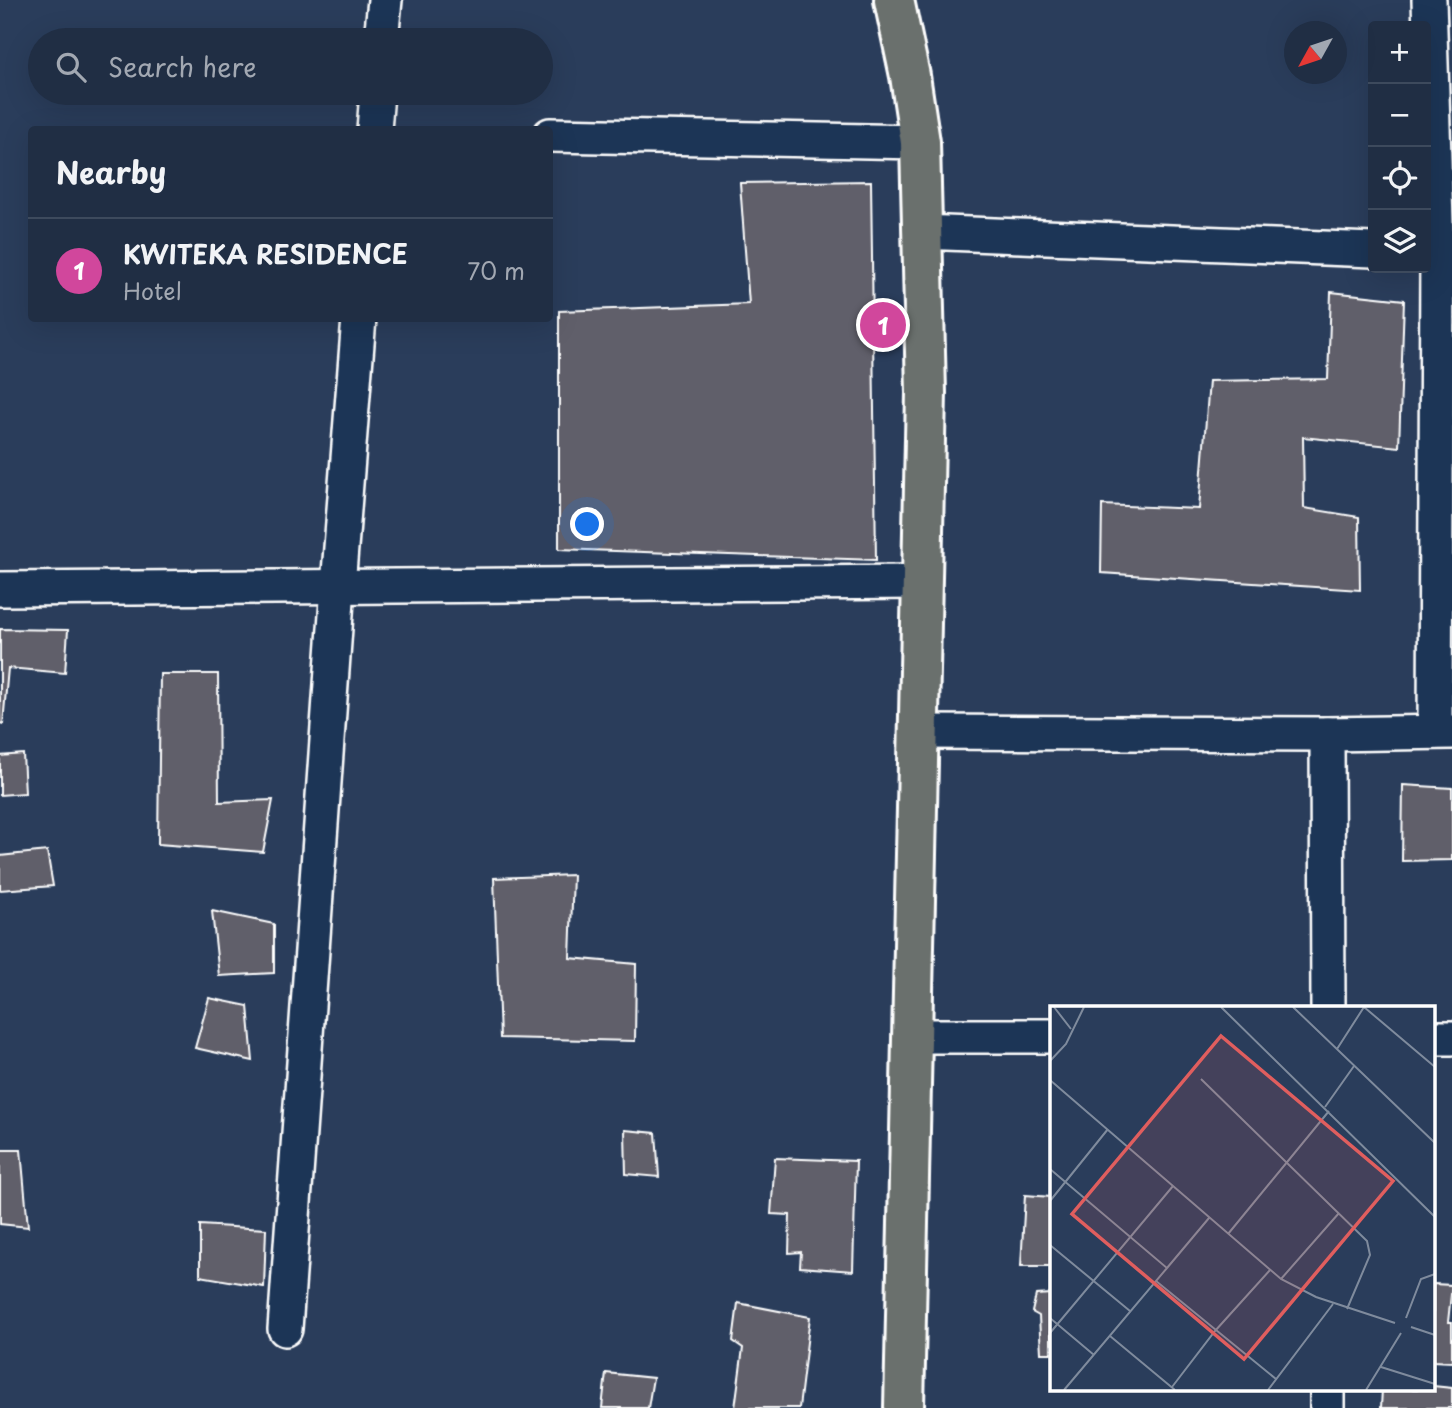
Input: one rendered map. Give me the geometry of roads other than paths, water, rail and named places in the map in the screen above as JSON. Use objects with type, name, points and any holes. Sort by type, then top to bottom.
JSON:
[{"type":"main road","points":[[894,0],[920,142],[926,393],[904,1408]]},
{"type":"street","points":[[383,28],[385,0]]},
{"type":"street","points":[[918,732],[1443,732],[1438,253],[1429,0]]},
{"type":"street","points":[[374,126],[376,105]]},
{"type":"street","points":[[553,135],[920,142]]},
{"type":"street","points":[[921,232],[1368,250]]},
{"type":"street","points":[[285,1329],[359,322]]},
{"type":"street","points":[[0,589],[920,582]]},
{"type":"street","points":[[1327,734],[1328,1006]]},
{"type":"street","points":[[912,1036],[1050,1036]]},
{"type":"street","points":[[1434,1038],[1452,1038]]},
{"type":"street","points":[[1327,1390],[1327,1408]]},
{"type":"place","name":"KWITEKA RESIDENCE","points":[[883,325]]}]
